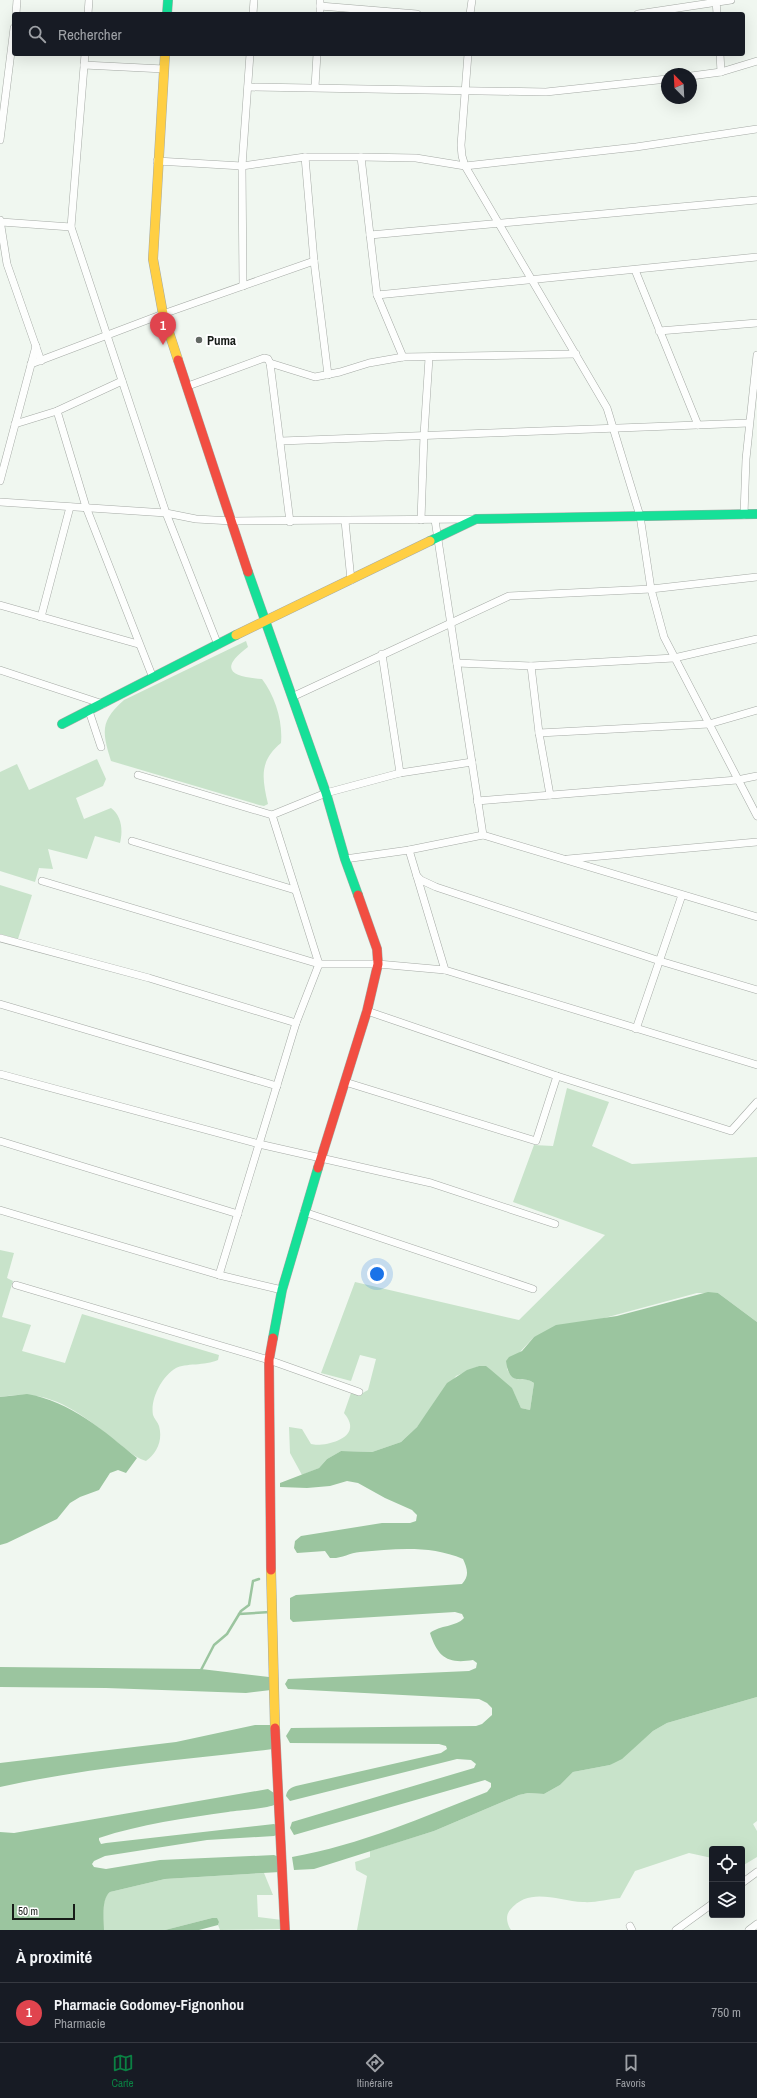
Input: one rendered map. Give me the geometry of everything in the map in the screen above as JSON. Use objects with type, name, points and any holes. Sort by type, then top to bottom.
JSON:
[{"type":"street","points":[[16,12],[18,0]]},
{"type":"street","points":[[88,12],[89,0]]},
{"type":"street","points":[[167,12],[168,0]]},
{"type":"street","points":[[253,12],[254,0]]},
{"type":"street","points":[[470,12],[472,0]]},
{"type":"street","points":[[650,12],[716,1],[731,0]]},
{"type":"street","points":[[716,1],[717,12]]},
{"type":"street","points":[[320,3],[399,12]]},
{"type":"street","points":[[0,140],[12,44]]},
{"type":"street","points":[[85,56],[71,227],[166,513],[218,645]]},
{"type":"street","points":[[165,56],[157,162],[152,261],[163,314],[232,521],[326,793],[345,859],[377,949],[378,964],[368,1012],[304,1212],[282,1290],[269,1360],[270,1546],[276,1754],[285,1930]]},
{"type":"street","points":[[243,286],[242,166],[250,56]]},
{"type":"street","points":[[315,87],[317,56]]},
{"type":"street","points":[[468,56],[461,145],[465,166],[607,408],[615,430],[640,516],[651,589],[664,637],[757,816]]},
{"type":"street","points":[[720,56],[722,72]]},
{"type":"street","points":[[697,75],[722,72],[757,61]]},
{"type":"street","points":[[84,65],[164,69]]},
{"type":"street","points":[[248,87],[546,92],[661,80]]},
{"type":"street","points":[[157,162],[242,166],[305,157],[361,157],[416,158],[465,166],[636,147],[757,129]]},
{"type":"street","points":[[305,157],[314,261],[328,375]]},
{"type":"street","points":[[361,157],[377,295],[403,357]]},
{"type":"street","points":[[370,235],[757,200]]},
{"type":"street","points":[[41,361],[3,265],[0,221],[71,227]]},
{"type":"street","points":[[377,295],[757,257]]},
{"type":"street","points":[[31,364],[163,314],[314,261]]},
{"type":"street","points":[[635,270],[698,425]]},
{"type":"street","points":[[659,331],[757,323]]},
{"type":"street","points":[[0,481],[36,346]]},
{"type":"street","points":[[270,363],[304,375],[315,377],[328,375],[369,363],[403,357],[429,358],[576,354]]},
{"type":"street","points":[[744,514],[749,423],[757,355]]},
{"type":"street","points":[[188,386],[264,358],[268,359],[270,363],[281,441],[290,522]]},
{"type":"street","points":[[421,520],[429,358]]},
{"type":"street","points":[[15,424],[57,411],[122,381]]},
{"type":"street","points":[[57,411],[86,507],[138,644],[153,678]]},
{"type":"street","points":[[281,441],[424,435],[615,430],[749,423]]},
{"type":"street","points":[[0,502],[166,513],[196,519],[290,522],[757,514]]},
{"type":"street","points":[[41,617],[70,507]]},
{"type":"street","points":[[62,724],[266,620],[352,580],[476,519]]},
{"type":"street","points":[[435,520],[439,538],[482,835]]},
{"type":"street","points":[[345,521],[352,580]]},
{"type":"street","points":[[292,697],[509,596],[651,589],[757,577]]},
{"type":"street","points":[[0,605],[138,644]]},
{"type":"street","points":[[457,663],[531,666],[674,658],[757,639]]},
{"type":"street","points":[[382,654],[400,773]]},
{"type":"street","points":[[531,666],[539,733],[550,795]]},
{"type":"street","points":[[0,670],[103,704]]},
{"type":"street","points":[[539,733],[709,724],[757,710]]},
{"type":"street","points":[[89,711],[101,747]]},
{"type":"street","points":[[138,775],[272,815],[326,793],[400,773],[472,762]]},
{"type":"street","points":[[478,801],[738,780],[757,776]]},
{"type":"street","points":[[219,1275],[296,1024],[319,964],[272,815]]},
{"type":"street","points":[[345,859],[409,850],[482,835],[757,917]]},
{"type":"street","points":[[132,841],[295,890]]},
{"type":"street","points":[[564,859],[757,842]]},
{"type":"street","points":[[409,850],[445,970]]},
{"type":"street","points":[[417,876],[421,880],[436,886],[660,961],[757,990]]},
{"type":"street","points":[[42,881],[319,964],[378,964],[445,970],[757,1065]]},
{"type":"street","points":[[636,1029],[682,895]]},
{"type":"street","points":[[0,938],[149,978],[296,1024]]},
{"type":"street","points":[[0,1004],[277,1086]]},
{"type":"street","points":[[368,1012],[557,1076],[731,1131],[757,1102]]},
{"type":"street","points":[[0,1074],[259,1144],[431,1183],[556,1224]]},
{"type":"street","points":[[345,1082],[536,1141],[557,1076]]},
{"type":"street","points":[[0,1140],[238,1214]]},
{"type":"street","points":[[0,1210],[219,1275],[282,1290]]},
{"type":"street","points":[[304,1212],[533,1289]]},
{"type":"street","points":[[16,1286],[269,1360],[359,1392]]},
{"type":"street","points":[[743,1882],[757,1872]]},
{"type":"street","points":[[676,1930],[709,1906]]},
{"type":"street","points":[[749,1930],[757,1924]]},
{"type":"shaded area","points":[[246,641],[248,647],[233,661],[231,667],[232,671],[243,676],[262,679],[271,693],[281,726],[281,743],[269,756],[264,770],[264,786],[268,804],[264,806],[259,805],[111,761],[106,742],[105,728],[107,721],[116,707],[124,700]]},
{"type":"shaded area","points":[[97,759],[106,779],[103,786],[76,798],[84,819],[111,808],[115,811],[121,824],[120,843],[95,836],[87,859],[48,849],[53,869],[39,868],[35,882],[0,871],[0,772],[17,764],[29,790]]},
{"type":"shaded area","points":[[0,885],[32,895],[18,939],[0,934]]},
{"type":"shaded area","points":[[567,1088],[609,1102],[592,1146],[632,1164],[757,1157],[757,1322],[718,1293],[697,1293],[534,1337],[516,1356],[507,1369],[513,1377],[534,1383],[530,1410],[521,1408],[514,1393],[479,1366],[456,1376],[417,1427],[401,1442],[372,1452],[341,1451],[327,1459],[319,1468],[302,1475],[290,1453],[289,1427],[302,1429],[311,1444],[321,1445],[340,1440],[348,1433],[350,1428],[349,1422],[344,1413],[351,1393],[359,1395],[368,1390],[376,1359],[360,1355],[351,1381],[321,1373],[355,1282],[519,1320],[605,1235],[513,1202],[534,1145],[553,1146]]},
{"type":"shaded area","points":[[0,1250],[14,1253],[7,1278],[13,1281],[2,1317],[31,1325],[22,1351],[65,1363],[82,1314],[219,1355],[218,1360],[213,1362],[180,1366],[166,1376],[158,1388],[153,1402],[153,1415],[159,1426],[160,1441],[156,1450],[146,1461],[133,1454],[84,1417],[62,1404],[39,1396],[21,1395],[0,1397]]},
{"type":"shaded area","points":[[708,1292],[718,1293],[757,1322],[757,1697],[667,1723],[653,1731],[622,1759],[610,1765],[573,1772],[560,1785],[544,1794],[528,1793],[519,1795],[434,1831],[314,1869],[294,1870],[292,1857],[317,1852],[367,1838],[487,1792],[491,1787],[491,1783],[485,1780],[294,1835],[290,1828],[292,1822],[474,1768],[476,1764],[471,1760],[457,1759],[290,1801],[286,1796],[287,1792],[290,1788],[296,1786],[441,1753],[447,1749],[446,1746],[439,1744],[290,1743],[286,1736],[291,1728],[476,1726],[482,1724],[492,1715],[492,1708],[487,1703],[479,1699],[288,1689],[285,1684],[288,1679],[469,1671],[476,1668],[477,1663],[473,1660],[451,1660],[441,1654],[433,1642],[430,1633],[434,1630],[457,1623],[464,1618],[462,1614],[455,1612],[293,1622],[290,1619],[290,1598],[296,1595],[462,1584],[465,1581],[467,1572],[463,1559],[425,1550],[399,1549],[360,1552],[334,1558],[330,1558],[325,1551],[297,1553],[294,1548],[295,1541],[301,1536],[382,1523],[410,1523],[416,1521],[417,1515],[412,1510],[385,1498],[358,1483],[347,1481],[330,1486],[307,1488],[280,1487],[280,1483],[319,1468],[327,1459],[341,1451],[372,1452],[401,1442],[417,1427],[447,1383],[467,1370],[479,1366],[486,1366],[512,1388],[521,1408],[530,1410],[534,1383],[513,1378],[510,1375],[506,1361],[509,1357],[522,1351],[534,1337],[556,1325],[617,1316]]},
{"type":"shaded area","points":[[27,1394],[58,1403],[86,1418],[137,1458],[126,1473],[118,1470],[110,1473],[99,1490],[80,1497],[70,1503],[57,1519],[0,1545],[0,1397]]},
{"type":"shaded area","points":[[0,1667],[201,1669],[269,1677],[271,1690],[246,1693],[106,1688],[0,1687]]},
{"type":"shaded area","points":[[757,1697],[757,1821],[753,1824],[757,1831],[757,1857],[745,1864],[745,1846],[709,1846],[709,1857],[689,1853],[635,1871],[620,1898],[588,1902],[544,1897],[526,1898],[508,1912],[507,1920],[511,1930],[357,1930],[367,1876],[356,1870],[355,1862],[370,1857],[370,1851],[434,1831],[519,1795],[528,1793],[544,1794],[560,1785],[573,1772],[610,1765],[630,1751],[653,1731],[667,1723]]},
{"type":"shaded area","points":[[255,1725],[272,1725],[273,1749],[102,1769],[0,1787],[0,1763],[176,1742]]},
{"type":"shaded area","points":[[268,1789],[274,1793],[276,1804],[272,1806],[147,1825],[99,1838],[99,1840],[101,1844],[274,1824],[278,1826],[278,1834],[274,1836],[207,1840],[105,1856],[94,1861],[92,1864],[94,1867],[106,1869],[160,1860],[274,1855],[279,1857],[280,1872],[165,1879],[110,1892],[105,1899],[104,1904],[104,1930],[0,1930],[0,1832],[14,1833]]},
{"type":"shaded area","points":[[264,1873],[273,1895],[257,1895],[258,1917],[282,1920],[281,1929],[220,1930],[218,1925],[219,1922],[212,1918],[165,1930],[104,1930],[104,1904],[107,1895],[110,1892],[165,1879]]},
{"type":"shaded area","points":[[217,1918],[219,1922],[218,1925],[199,1930],[165,1930]]},
{"type":"waterway","points":[[200,1672],[214,1645],[227,1634],[241,1611],[249,1605],[253,1581],[259,1579]]},
{"type":"waterway","points":[[239,1614],[270,1612]]},
{"type":"traffic: fast","points":[[167,12],[168,0]]},
{"type":"traffic: fast","points":[[430,541],[476,519],[757,514]]},
{"type":"traffic: fast","points":[[248,572],[326,793],[345,859],[358,895]]},
{"type":"traffic: fast","points":[[62,724],[236,635]]},
{"type":"traffic: fast","points":[[273,1338],[282,1290],[318,1168]]},
{"type":"traffic: slow","points":[[165,56],[153,259],[163,314],[178,360]]},
{"type":"traffic: slow","points":[[236,635],[430,541]]},
{"type":"traffic: slow","points":[[271,1570],[275,1728]]},
{"type":"traffic: jam","points":[[178,360],[248,572]]},
{"type":"traffic: jam","points":[[318,1168],[367,1011],[378,964],[377,949],[358,895]]},
{"type":"traffic: jam","points":[[271,1570],[269,1360],[273,1338]]},
{"type":"traffic: jam","points":[[275,1728],[285,1930]]},
{"type":"place","name":"Puma","points":[[199,340]]},
{"type":"place","name":"Pharmacie Godomey-Fignonhou","points":[[163,345]]}]
